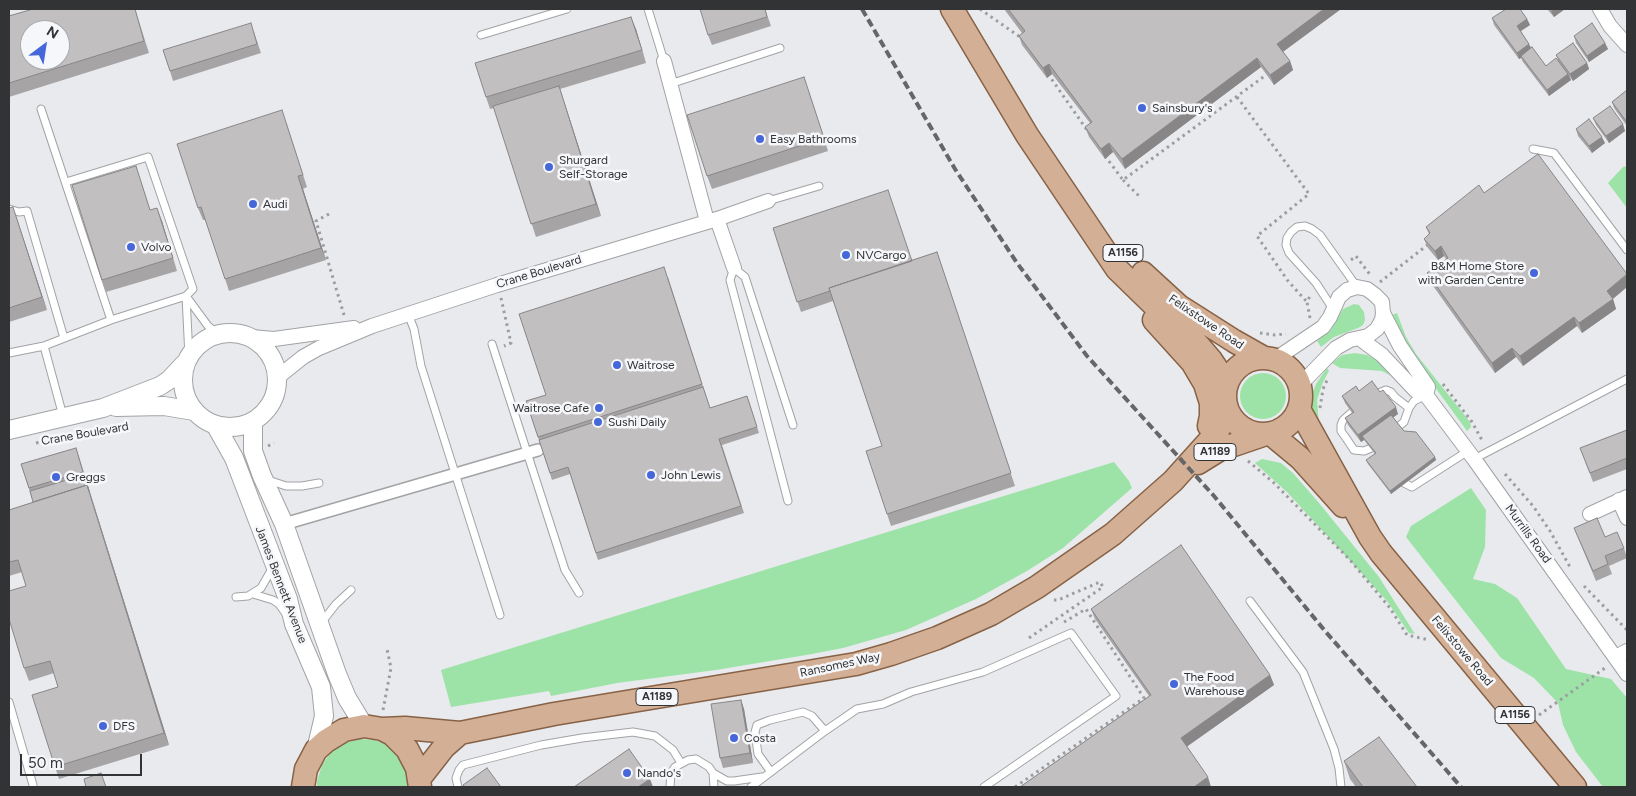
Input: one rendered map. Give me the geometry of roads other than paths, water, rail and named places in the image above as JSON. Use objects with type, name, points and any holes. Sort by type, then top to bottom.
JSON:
[{"type":"main road","name":"Felixstowe Road","points":[[952,9],[1050,171],[1117,269],[1156,307],[1186,331],[1211,360],[1227,384]]},
{"type":"main road","name":"Felixstowe Road","points":[[1050,171],[1129,260],[1164,293],[1206,324],[1269,359]]},
{"type":"main road","points":[[1117,269],[1149,313],[1192,362],[1205,384],[1211,403],[1211,416],[1210,423],[1195,457]]},
{"type":"main road","points":[[1269,359],[1286,365],[1294,374],[1300,385],[1299,409],[1293,420],[1283,429],[1267,434],[1252,433],[1242,428],[1233,420],[1227,410],[1225,397],[1227,384],[1233,373],[1241,365],[1252,360],[1269,359]]},
{"type":"main road","name":"Felixstowe Road","points":[[1299,409],[1381,553],[1576,787]]},
{"type":"main road","name":"Ransomes Way","points":[[309,769],[326,741],[344,730],[376,722],[404,728],[460,733],[554,714],[856,664],[936,638],[990,614],[1037,587],[1118,530],[1173,481],[1218,432],[1227,410]]},
{"type":"main road","name":"Felixstowe Road","points":[[1267,434],[1300,458],[1370,536]]},
{"type":"main road","name":"Ransomes Way","points":[[1173,481],[1219,450],[1267,434]]},
{"type":"main road","points":[[376,722],[407,748],[417,768],[420,783]]},
{"type":"main road","points":[[420,783],[437,754],[460,733]]},
{"type":"main road","points":[[293,787],[309,769]]},
{"type":"street","points":[[1600,9],[1610,26],[1627,45]]},
{"type":"street","points":[[664,61],[712,220],[734,268]]},
{"type":"street","name":"Crane Boulevard","points":[[278,377],[303,356],[319,348],[408,313],[712,220],[768,201]]},
{"type":"street","points":[[1269,359],[1323,327],[1339,297],[1347,290],[1362,288]]},
{"type":"street","name":"Murrills Road","points":[[1362,288],[1382,302],[1383,313],[1400,346],[1428,388],[1426,395]]},
{"type":"street","points":[[1300,385],[1336,348],[1350,340],[1368,336],[1377,329],[1382,320],[1383,313]]},
{"type":"street","name":"Crane Boulevard","points":[[251,337],[274,339],[372,326]]},
{"type":"street","points":[[236,333],[251,337],[264,347],[273,361],[278,377],[272,403],[254,422],[228,428],[216,426],[204,420],[194,411],[187,400],[183,388],[183,375],[187,360],[194,349],[206,338],[218,334],[236,333]]},
{"type":"street","name":"Murrills Road","points":[[1359,338],[1387,358],[1416,391],[1426,395],[1621,656],[1627,674]]},
{"type":"street","name":"Crane Boulevard","points":[[103,408],[160,386],[169,380],[187,360]]},
{"type":"street","name":"Crane Boulevard","points":[[9,430],[103,408],[164,406],[194,411]]},
{"type":"street","name":"James Bennett Avenue","points":[[254,422],[253,451],[284,524],[347,698],[376,722]]},
{"type":"street","name":"James Bennett Avenue","points":[[216,426],[234,458],[288,599],[294,624],[322,687],[324,716],[309,769]]},
{"type":"street","points":[[284,524],[533,452]]},
{"type":"street","points":[[1590,514],[1623,499],[1627,518]]},
{"type":"lane","points":[[481,35],[566,9]]},
{"type":"lane","points":[[648,9],[664,61]]},
{"type":"lane","points":[[670,84],[780,48]]},
{"type":"lane","points":[[41,109],[111,320]]},
{"type":"lane","points":[[1533,149],[1554,153],[1627,250]]},
{"type":"lane","points":[[9,353],[44,346],[111,320],[186,296],[193,289],[148,157],[66,182]]},
{"type":"lane","points":[[768,201],[819,186]]},
{"type":"lane","points":[[9,207],[19,212],[27,211],[64,338]]},
{"type":"lane","points":[[1333,309],[1316,283],[1289,253],[1286,245],[1287,238],[1297,227],[1305,226],[1320,235],[1362,288]]},
{"type":"lane","points":[[788,501],[730,280],[734,268],[745,277],[793,424]]},
{"type":"lane","points":[[186,296],[208,326],[218,334]]},
{"type":"lane","points":[[186,296],[187,360]]},
{"type":"lane","points":[[408,313],[414,330],[421,366],[500,615]]},
{"type":"lane","points":[[44,346],[63,416]]},
{"type":"lane","points":[[494,347],[533,452],[565,570],[579,593]]},
{"type":"lane","points":[[1392,469],[1404,483],[1412,487],[1471,455],[1627,379]]},
{"type":"lane","points":[[1379,393],[1386,390],[1391,392],[1409,408]]},
{"type":"lane","points":[[1390,434],[1404,422],[1409,408],[1414,401],[1426,395]]},
{"type":"lane","points":[[1352,412],[1343,420],[1341,431],[1354,450],[1364,451],[1376,446],[1383,440]]},
{"type":"lane","points":[[1376,446],[1381,454]]},
{"type":"lane","points":[[262,476],[276,484],[286,486],[319,483]]},
{"type":"lane","points":[[254,594],[266,582],[274,564]]},
{"type":"lane","points":[[320,625],[336,604],[351,590]]},
{"type":"lane","points":[[236,597],[254,594],[265,597],[279,604],[294,624]]},
{"type":"lane","points":[[1250,601],[1303,672],[1334,749],[1339,768],[1340,787]]},
{"type":"lane","points":[[751,787],[825,730],[857,709],[882,704],[911,692],[983,672],[1071,633],[1116,696],[984,787]]},
{"type":"lane","points":[[9,702],[33,785]]},
{"type":"lane","points":[[771,772],[758,754],[755,732],[757,725],[803,712],[812,716],[825,730]]},
{"type":"lane","points":[[458,787],[456,778],[463,765],[582,738],[633,732],[655,736],[673,750],[680,762]]},
{"type":"lane","points":[[670,787],[671,773],[680,762],[696,759],[703,762],[713,773],[730,781],[762,777]]},
{"type":"lane","points":[[713,773],[714,787]]},
{"type":"railway","points":[[862,9],[955,169],[1017,263],[1087,356],[1214,496],[1325,631],[1461,787]]},
{"type":"place","name":"Sainsbury's","points":[[1142,108]]},
{"type":"place","name":"Easy Bathrooms","points":[[760,139]]},
{"type":"place","name":"Shurgard Self-Storage","points":[[549,167]]},
{"type":"place","name":"Audi","points":[[253,204]]},
{"type":"place","name":"Volvo","points":[[131,247]]},
{"type":"place","name":"NVCargo","points":[[846,255]]},
{"type":"place","name":"B&M Home Store with Garden Centre","points":[[1534,273]]},
{"type":"place","name":"Waitrose","points":[[617,365]]},
{"type":"place","name":"Waitrose Cafe","points":[[599,408]]},
{"type":"place","name":"Sushi Daily","points":[[598,422]]},
{"type":"place","name":"John Lewis","points":[[651,475]]},
{"type":"place","name":"Greggs","points":[[56,477]]},
{"type":"place","name":"The Food Warehouse","points":[[1174,684]]},
{"type":"place","name":"DFS","points":[[103,726]]},
{"type":"place","name":"Costa","points":[[734,738]]},
{"type":"place","name":"Nando's","points":[[627,773]]}]
